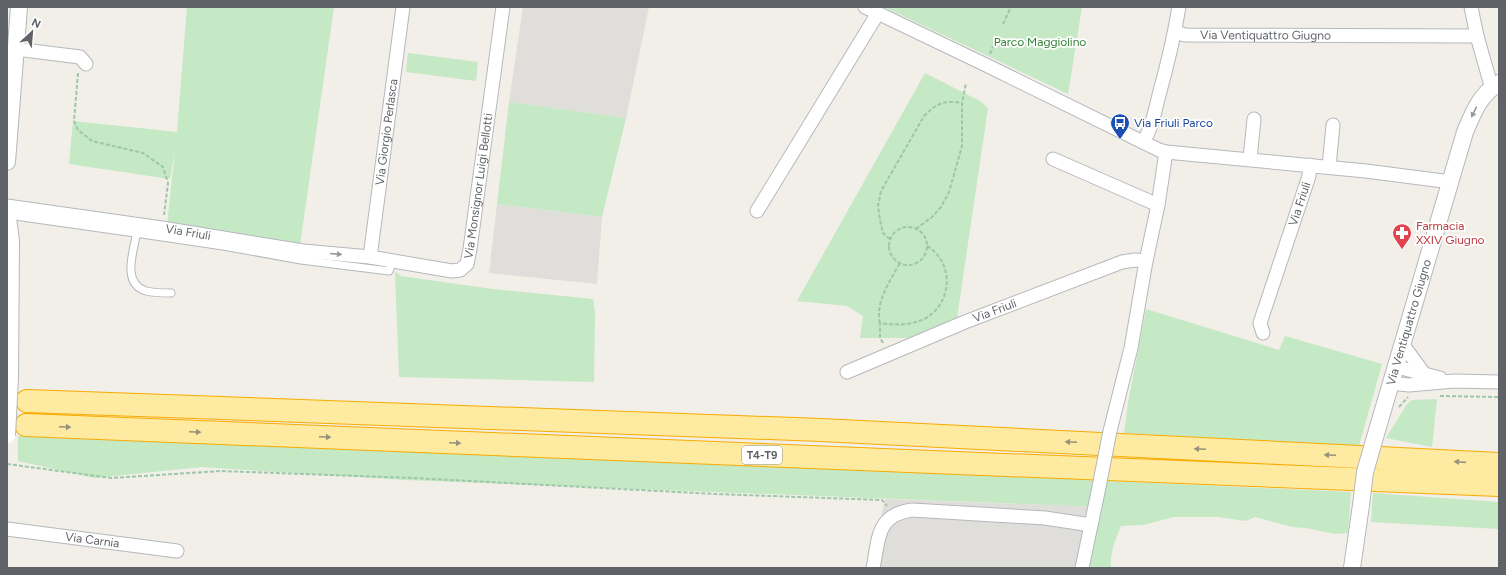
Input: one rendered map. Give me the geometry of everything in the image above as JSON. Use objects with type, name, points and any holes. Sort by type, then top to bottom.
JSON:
[{"type":"highway","name":"T4-T9","points":[[27,401],[820,430],[1499,464]]},
{"type":"highway","name":"T4-T9","points":[[16,430],[1499,485]]},
{"type":"street","points":[[7,162],[19,7]]},
{"type":"street","name":"Via Giorgio Perlasca","points":[[370,257],[403,7]]},
{"type":"street","name":"Via Monsignor Luigi Bellotti","points":[[370,257],[452,271],[460,270],[467,264],[502,7]]},
{"type":"street","name":"Via Friuli","points":[[865,7],[1166,152],[1310,165],[1451,182]]},
{"type":"street","points":[[1143,142],[1148,134],[1152,122],[1175,32],[1179,7]]},
{"type":"street","name":"Via Ventiquattro Giugno","points":[[1352,568],[1365,472],[1465,132],[1474,110],[1483,96],[1496,85],[1490,82],[1477,36],[1472,7]]},
{"type":"street","points":[[757,211],[878,13]]},
{"type":"street","name":"Via Ventiquattro Giugno","points":[[1175,32],[1185,35],[1477,36]]},
{"type":"street","points":[[16,49],[80,57],[82,68]]},
{"type":"street","points":[[1250,159],[1254,119]]},
{"type":"street","points":[[1329,167],[1333,125]]},
{"type":"street","points":[[1082,568],[1110,431],[1132,348],[1146,261],[1158,206],[1166,152]]},
{"type":"street","points":[[1053,159],[1158,206]]},
{"type":"street","name":"Via Friuli","points":[[1262,333],[1260,323],[1309,176],[1310,165]]},
{"type":"street","points":[[7,210],[11,241],[10,377],[16,430]]},
{"type":"street","name":"Via Friuli","points":[[7,210],[162,228],[303,251],[370,257]]},
{"type":"street","name":"Via Friuli","points":[[847,372],[965,322],[1122,262],[1135,260],[1146,261]]},
{"type":"street","points":[[1403,345],[1425,375]]},
{"type":"street","points":[[1396,367],[1454,381]]},
{"type":"street","points":[[1391,383],[1409,385],[1454,381],[1499,382]]},
{"type":"street","points":[[873,568],[881,529],[885,522],[893,515],[901,512],[912,510],[1045,518],[1091,525]]},
{"type":"street","name":"Via Carnia","points":[[7,529],[177,551]]},
{"type":"lane","points":[[7,210],[135,233],[301,260],[389,271],[393,261]]},
{"type":"lane","points":[[135,233],[136,236],[130,274],[136,285],[145,291],[171,293]]},
{"type":"path","points":[[1003,24],[1011,7]]},
{"type":"path","points":[[82,68],[74,121],[78,130],[92,141],[143,153],[163,167],[168,184],[162,228]]},
{"type":"path","points":[[916,229],[932,217],[941,207],[949,192],[962,146],[962,103],[966,83]]},
{"type":"path","points":[[890,238],[883,233],[878,206],[881,191],[889,176],[924,116],[931,109],[940,103],[950,101],[962,103]]},
{"type":"path","points":[[904,227],[916,229],[925,237],[927,246],[925,255],[922,259],[913,264],[908,265],[900,263],[894,259],[890,250],[890,238],[896,231],[904,227]]},
{"type":"path","points":[[880,323],[904,324],[915,322],[926,318],[934,312],[940,303],[945,294],[948,281],[946,268],[934,250],[927,246]]},
{"type":"path","points":[[892,354],[880,338],[880,323],[878,315],[880,302],[900,263]]},
{"type":"path","points":[[1379,426],[1407,398],[1412,396]]},
{"type":"path","points":[[1438,396],[1499,397]]},
{"type":"path","points":[[7,464],[111,478],[221,471],[413,478],[714,494],[882,500],[893,515]]},
{"type":"shaded area","points":[[523,7],[649,7],[626,118],[509,102]]},
{"type":"shaded area","points":[[497,204],[602,217],[597,284],[489,273]]},
{"type":"shaded area","points":[[885,499],[1103,507],[1086,568],[870,568]]},
{"type":"green space","points":[[187,7],[334,7],[300,245],[167,225],[175,150],[170,179],[69,164],[73,121],[177,132]]},
{"type":"green space","name":"Parco Maggiolino","points":[[884,7],[1082,7],[1068,94]]},
{"type":"green space","points":[[408,53],[478,62],[476,81],[406,72]]},
{"type":"green space","points":[[925,73],[980,101],[988,108],[957,318],[910,338],[860,338],[863,316],[847,306],[797,301]]},
{"type":"green space","points":[[509,102],[626,118],[602,217],[497,204]]},
{"type":"green space","points":[[395,272],[400,276],[493,289],[593,299],[595,312],[594,382],[399,377]]},
{"type":"green space","points":[[1146,309],[1279,350],[1285,336],[1382,364],[1359,446],[1124,433],[1128,403]]},
{"type":"green space","points":[[1437,399],[1432,447],[1386,438],[1407,404],[1412,400]]},
{"type":"green space","points":[[18,436],[608,458],[1351,492],[1348,533],[1335,534],[1293,527],[1255,517],[1246,521],[1218,517],[1174,517],[1143,525],[1121,526],[1113,547],[1111,568],[1086,568],[1103,507],[405,480],[201,467],[95,478],[18,461]]},
{"type":"green space","points":[[1373,493],[1499,502],[1499,529],[1371,522]]},
{"type":"place","name":"Via Friuli Parco","points":[[1120,140]]},
{"type":"place","name":"Farmacia XXIV Giugno","points":[[1402,250]]}]
